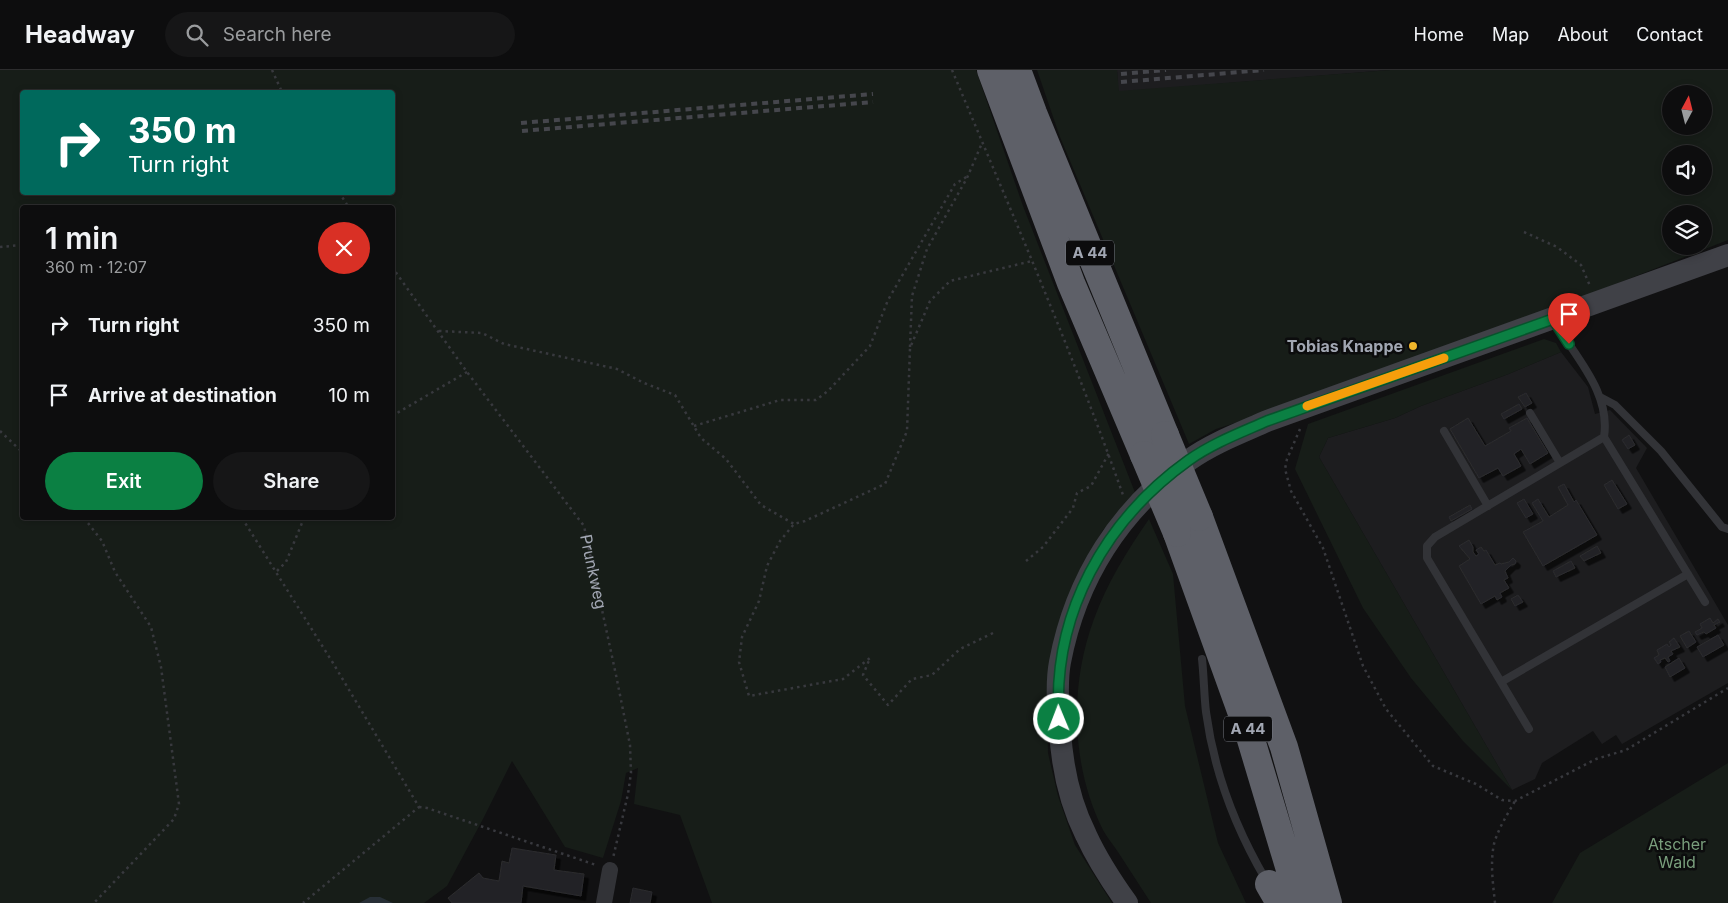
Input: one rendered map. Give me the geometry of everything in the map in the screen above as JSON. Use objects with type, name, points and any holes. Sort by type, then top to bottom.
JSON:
[{"type":"highway","name":"A 44","points":[[991,70],[1071,283],[1182,546],[1249,732],[1300,903]]},
{"type":"highway","name":"A 44","points":[[1017,70],[1199,518],[1284,747],[1328,903]]},
{"type":"highway","points":[[1182,546],[1202,659]]},
{"type":"main road","points":[[1127,903],[1110,879],[1086,835],[1069,790],[1061,749],[1058,705],[1060,663],[1073,612],[1086,580],[1110,537],[1130,513],[1164,480],[1190,460],[1221,442],[1299,408],[1728,255]]},
{"type":"street","points":[[604,903],[610,870]]},
{"type":"lane","points":[[1553,319],[1595,384],[1606,425],[1604,437],[1705,602]]},
{"type":"lane","points":[[1600,397],[1614,405],[1660,451],[1722,528],[1728,529]]},
{"type":"lane","points":[[1530,414],[1560,463]]},
{"type":"lane","points":[[1444,432],[1488,506]]},
{"type":"lane","points":[[1529,729],[1427,558],[1427,546],[1435,537],[1604,437]]},
{"type":"lane","points":[[1501,682],[1688,574]]},
{"type":"lane","points":[[1202,659],[1206,713],[1217,765],[1236,822],[1275,894]]},
{"type":"path","points":[[272,70],[281,90]]},
{"type":"path","points":[[952,70],[1032,261],[1130,513]]},
{"type":"path","points":[[982,142],[968,176],[927,250],[912,296],[908,431],[885,484],[805,521],[794,524],[780,541],[767,566],[759,601],[742,637],[739,662],[749,696],[843,679],[870,658],[863,675],[888,705],[912,678],[932,675],[960,649],[993,633]]},
{"type":"path","points":[[694,426],[780,400],[816,400],[828,390],[870,346],[888,300],[955,184],[968,176]]},
{"type":"path","points":[[1524,232],[1557,247],[1581,265],[1597,303]]},
{"type":"path","points":[[0,247],[20,245]]},
{"type":"path","points":[[910,348],[930,301],[950,281],[1032,261]]},
{"type":"path","name":"Prunkweg","points":[[395,271],[467,372],[584,526],[630,745],[631,773],[628,794],[610,870]]},
{"type":"path","points":[[439,331],[482,333],[504,344],[617,369],[644,383],[675,395],[701,438],[726,459],[761,505],[794,524]]},
{"type":"path","points":[[395,414],[467,372]]},
{"type":"path","points":[[1299,408],[1303,422],[1287,459],[1285,469],[1291,492],[1323,548],[1362,666],[1386,709],[1432,766],[1476,784],[1502,800],[1514,801],[1596,759],[1626,750],[1728,688]]},
{"type":"path","points":[[0,431],[20,450]]},
{"type":"path","points":[[1026,561],[1043,548],[1073,508],[1077,493],[1091,486],[1108,453]]},
{"type":"path","points":[[86,520],[102,541],[115,572],[151,627],[161,667],[179,804],[174,819],[94,903]]},
{"type":"path","points":[[243,520],[277,571],[419,807]]},
{"type":"path","points":[[277,571],[286,562],[303,520]]},
{"type":"path","points":[[1495,903],[1492,869],[1494,844],[1514,801]]},
{"type":"path","points":[[303,903],[419,807],[427,808],[610,870]]},
{"type":"shaded area","points":[[1117,70],[1390,70],[1118,92]]},
{"type":"shaded area","points":[[1561,352],[1588,387],[1595,414],[1610,410],[1647,448],[1636,468],[1728,625],[1728,683],[1622,744],[1616,735],[1602,744],[1593,731],[1542,763],[1535,779],[1512,790],[1319,457],[1328,438],[1395,418],[1421,406],[1506,375]]},
{"type":"shaded area","points":[[370,897],[380,897],[393,903],[359,903]]},
{"type":"green space","points":[[0,70],[976,70],[1023,206],[1136,495],[1103,530],[1078,575],[1050,663],[1047,709],[1048,753],[1058,796],[1075,845],[1112,903],[712,903],[680,815],[634,804],[638,768],[626,773],[621,801],[603,858],[565,847],[512,761],[447,886],[424,903],[0,903]]},
{"type":"green space","points":[[1037,70],[1117,70],[1119,91],[1390,70],[1728,70],[1728,240],[1712,246],[1712,205],[1662,205],[1662,255],[1690,255],[1552,309],[1216,429],[1189,444],[1060,137]]},
{"type":"green space","points":[[1544,339],[1556,343],[1561,352],[1506,375],[1421,406],[1395,418],[1328,438],[1319,457],[1512,790],[1463,741],[1411,678],[1363,608],[1295,469],[1308,424]]},
{"type":"green space","points":[[1149,519],[1173,574],[1185,706],[1218,843],[1246,903],[1151,903],[1103,830],[1092,805],[1085,779],[1079,753],[1077,698],[1080,671],[1086,645],[1099,606],[1111,580]]},
{"type":"green space","name":"Atscher Wald","points":[[1728,763],[1728,903],[1552,903],[1580,853]]},
{"type":"building","points":[[1526,393],[1532,403],[1525,407],[1518,397]]},
{"type":"building","points":[[1519,404],[1522,409],[1504,419],[1501,414]]},
{"type":"building","points":[[1468,418],[1485,446],[1511,431],[1509,428],[1527,418],[1548,453],[1530,464],[1521,449],[1514,454],[1521,466],[1503,476],[1498,468],[1479,478],[1450,429]]},
{"type":"building","points":[[1629,435],[1635,445],[1628,449],[1622,440]]},
{"type":"building","points":[[1612,480],[1627,504],[1618,509],[1604,485]]},
{"type":"building","points":[[1564,484],[1597,535],[1543,566],[1523,532],[1543,521],[1532,503],[1538,499],[1549,517],[1568,505],[1558,487]]},
{"type":"building","points":[[1524,499],[1533,514],[1526,518],[1517,503]]},
{"type":"building","points":[[1470,505],[1472,509],[1451,521],[1449,517]]},
{"type":"building","points":[[1469,540],[1476,556],[1479,554],[1476,550],[1481,547],[1484,551],[1486,550],[1495,565],[1509,562],[1513,558],[1516,561],[1515,564],[1505,571],[1508,578],[1504,580],[1509,588],[1500,593],[1502,597],[1497,600],[1495,596],[1481,604],[1459,566],[1470,559],[1459,546]]},
{"type":"building","points":[[1597,546],[1601,553],[1584,561],[1580,556]]},
{"type":"building","points":[[1571,561],[1575,568],[1556,577],[1553,571]]},
{"type":"building","points":[[1518,595],[1523,602],[1515,606],[1511,599]]},
{"type":"building","points":[[1710,618],[1713,623],[1718,619],[1720,622],[1714,625],[1716,628],[1706,634],[1704,632],[1697,635],[1695,632],[1702,628],[1700,624]]},
{"type":"building","points":[[1689,631],[1696,642],[1687,648],[1680,636]]},
{"type":"building","points":[[1718,635],[1724,645],[1703,657],[1697,647]]},
{"type":"building","points":[[1674,638],[1680,647],[1671,651],[1673,654],[1668,657],[1670,661],[1668,662],[1665,658],[1660,660],[1661,662],[1658,664],[1654,658],[1659,655],[1657,650],[1667,644],[1669,647],[1671,645],[1669,642]]},
{"type":"building","points":[[1679,658],[1685,668],[1670,677],[1665,667]]},
{"type":"building","points":[[512,848],[556,855],[554,870],[584,874],[581,896],[523,886],[521,903],[452,903],[448,898],[479,873],[483,878],[499,881],[502,861],[509,863]]},
{"type":"building","points":[[633,888],[652,892],[650,903],[630,903]]},
{"type":"railway","points":[[1121,74],[1166,70]]},
{"type":"railway","points":[[1121,82],[1264,70]]},
{"type":"railway","points":[[521,123],[873,94]]},
{"type":"railway","points":[[522,131],[873,102]]},
{"type":"slow traffic","points":[[1307,406],[1444,358]]},
{"type":"place","name":"Tobias Knappe","points":[[1413,346]]},
{"type":"route","points":[[1059,719],[1060,663],[1073,612],[1086,580],[1110,537],[1130,513],[1164,480],[1190,460],[1221,442],[1299,408],[1553,319],[1569,344]]}]
